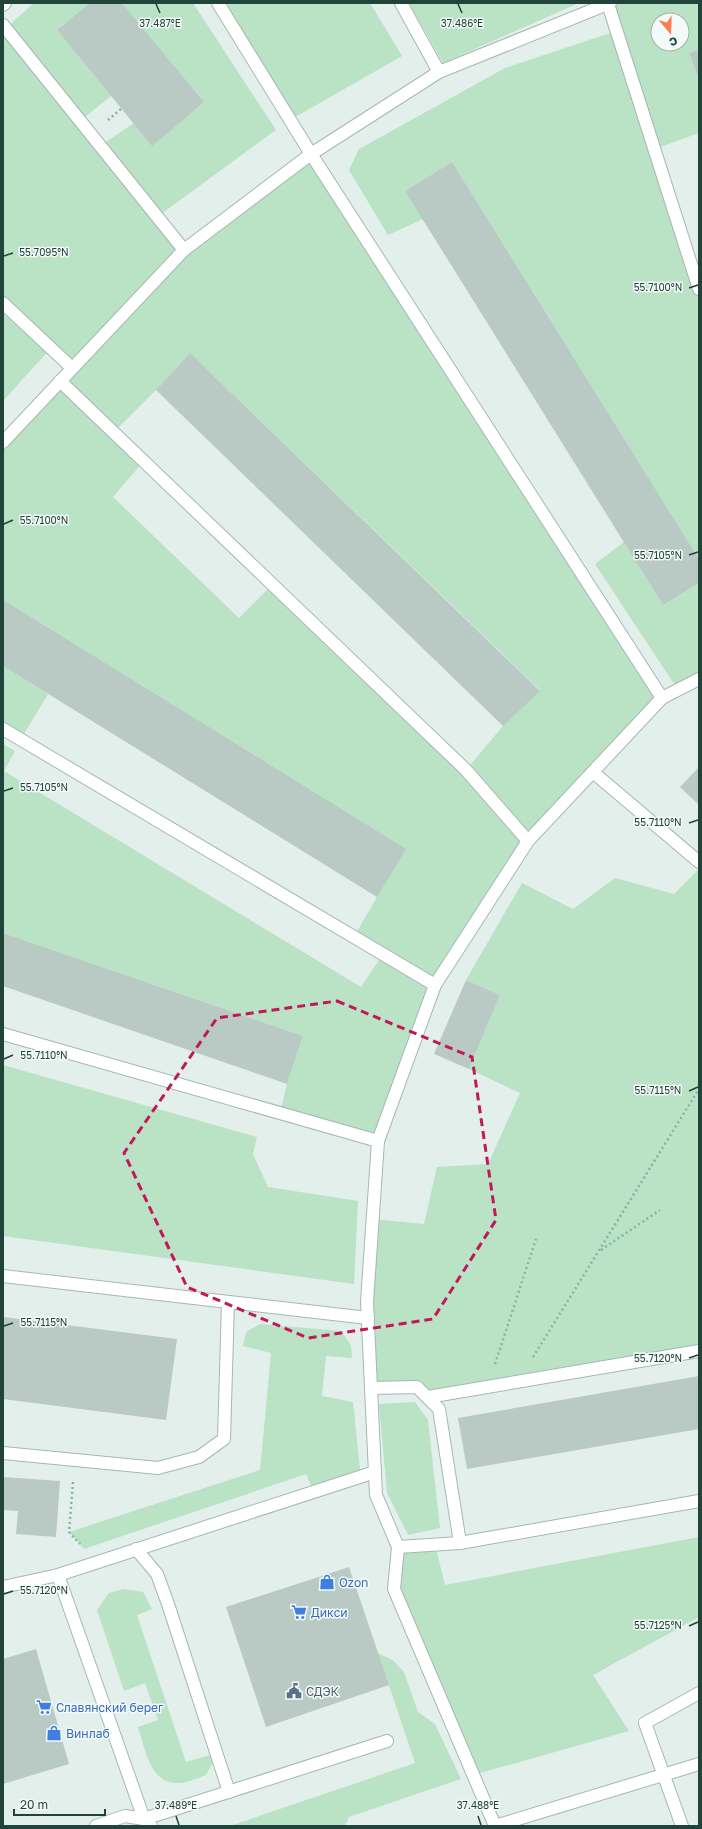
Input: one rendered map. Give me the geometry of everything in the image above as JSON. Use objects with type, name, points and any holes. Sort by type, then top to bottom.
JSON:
[{"type":"lane","points":[[218,3],[311,154],[662,698]]},
{"type":"lane","points":[[401,3],[439,72]]},
{"type":"lane","points":[[3,442],[184,250],[311,154],[439,72],[609,4],[699,289]]},
{"type":"lane","points":[[3,25],[184,250]]},
{"type":"lane","points":[[3,303],[72,368]]},
{"type":"lane","points":[[60,381],[466,770],[528,841]]},
{"type":"lane","points":[[699,679],[662,698],[594,773],[528,841],[435,985],[378,1141],[367,1302],[376,1495],[398,1547],[394,1589],[495,1826],[699,1764]]},
{"type":"lane","points":[[3,729],[435,985]]},
{"type":"lane","points":[[594,773],[699,862]]},
{"type":"lane","points":[[3,1034],[378,1141]]},
{"type":"lane","points":[[3,1276],[368,1318]]},
{"type":"lane","points":[[3,1453],[158,1468],[199,1457],[224,1439],[228,1302]]},
{"type":"lane","points":[[428,1398],[699,1351]]},
{"type":"lane","points":[[371,1388],[418,1387],[439,1409],[460,1543]]},
{"type":"lane","points":[[3,1587],[58,1575],[375,1472]]},
{"type":"lane","points":[[398,1547],[460,1543],[699,1501]]},
{"type":"lane","points":[[136,1549],[157,1574],[229,1792]]},
{"type":"lane","points":[[58,1575],[148,1822]]},
{"type":"lane","points":[[682,1826],[646,1723],[699,1693]]},
{"type":"lane","points":[[96,1826],[125,1816],[148,1822],[229,1792],[387,1741]]},
{"type":"path","points":[[517,1382],[699,1089]]},
{"type":"path","points":[[599,1251],[660,1210]]},
{"type":"path","points":[[488,1387],[536,1239]]},
{"type":"path","points":[[74,1460],[69,1532],[84,1548],[91,1564]]},
{"type":"highlighted area","points":[[337,1001],[472,1057],[496,1220],[433,1319],[308,1338],[187,1287],[124,1153],[217,1018]]},
{"type":"green space","points":[[34,3],[90,3],[57,30],[111,96],[80,121],[100,146],[134,123],[152,145],[204,102],[122,3],[193,3],[276,130],[157,217],[184,250],[311,154],[662,698],[528,841],[435,985],[378,1141],[280,1113],[287,1084],[303,1036],[3,933],[3,744],[15,751],[4,771],[361,987],[383,954],[354,937],[377,897],[3,600],[3,442],[72,368],[51,348],[3,401],[3,25],[6,28]],"holes":[[[190,353],[540,690],[503,726],[466,770],[272,585],[239,618],[113,497],[143,462],[113,433]]]},
{"type":"green space","points":[[231,3],[370,3],[402,56],[290,120],[221,9]]},
{"type":"green space","points":[[409,3],[579,3],[443,63]]},
{"type":"green space","points":[[610,3],[699,3],[699,50],[689,53],[699,82],[699,133],[655,149],[699,289],[699,559],[452,162],[405,191],[423,219],[388,235],[349,170],[359,149],[505,68],[616,31]]},
{"type":"green space","points":[[624,542],[663,605],[699,583],[699,679],[678,690],[595,564]]},
{"type":"green space","points":[[3,666],[48,694],[21,739],[3,729]]},
{"type":"green space","points":[[699,869],[699,1351],[428,1397],[417,1387],[371,1388],[372,1219],[424,1224],[437,1167],[488,1164],[520,1093],[469,1069],[500,995],[466,980],[522,883],[573,909],[615,878],[674,894]]},
{"type":"green space","points":[[3,1065],[257,1137],[253,1154],[268,1187],[358,1201],[354,1284],[3,1236]]},
{"type":"green space","points":[[260,1324],[341,1331],[351,1345],[352,1358],[326,1356],[322,1396],[353,1402],[361,1479],[314,1492],[306,1474],[84,1549],[69,1532],[260,1470],[271,1353],[243,1346],[246,1332]]},
{"type":"green space","points":[[415,1402],[428,1420],[440,1528],[408,1535],[387,1493],[379,1404]]},
{"type":"green space","points":[[699,1537],[699,1617],[593,1675],[629,1731],[473,1775],[394,1589],[398,1547],[435,1545],[445,1585]]},
{"type":"green space","points":[[124,1589],[143,1592],[152,1609],[137,1615],[186,1762],[210,1755],[213,1762],[206,1775],[185,1782],[169,1782],[161,1778],[150,1764],[138,1727],[158,1720],[145,1683],[124,1691],[97,1610],[109,1593]]},
{"type":"green space","points":[[378,1653],[394,1661],[404,1672],[418,1712],[435,1724],[461,1779],[349,1817],[345,1826],[230,1826],[415,1763]]},
{"type":"building","points":[[90,3],[122,3],[204,102],[152,146],[57,30]]},
{"type":"building","points":[[699,50],[699,81],[689,53]]},
{"type":"building","points":[[452,162],[699,559],[699,583],[663,605],[405,191]]},
{"type":"building","points":[[190,353],[540,691],[503,726],[156,390]]},
{"type":"building","points":[[3,600],[406,849],[377,897],[3,666]]},
{"type":"building","points":[[699,767],[699,805],[680,787]]},
{"type":"building","points":[[3,933],[303,1036],[287,1084],[3,986]]},
{"type":"building","points":[[466,980],[500,995],[469,1069],[434,1054]]},
{"type":"building","points":[[3,1317],[177,1339],[166,1420],[3,1399]]},
{"type":"building","points":[[699,1376],[699,1429],[467,1469],[458,1418]]},
{"type":"building","points":[[3,1477],[60,1481],[56,1537],[16,1534],[18,1511],[3,1510]]},
{"type":"building","points":[[349,1567],[389,1685],[266,1727],[226,1607]]},
{"type":"building","points":[[36,1649],[69,1764],[3,1784],[3,1659]]},
{"type":"place","name":"Ozon","points":[[327,1582]]},
{"type":"place","name":"Дикси","points":[[299,1612]]},
{"type":"place","name":"СДЭК","points":[[294,1691]]},
{"type":"place","name":"Славянский берег","points":[[44,1707]]},
{"type":"place","name":"Винлаб","points":[[54,1733]]}]
